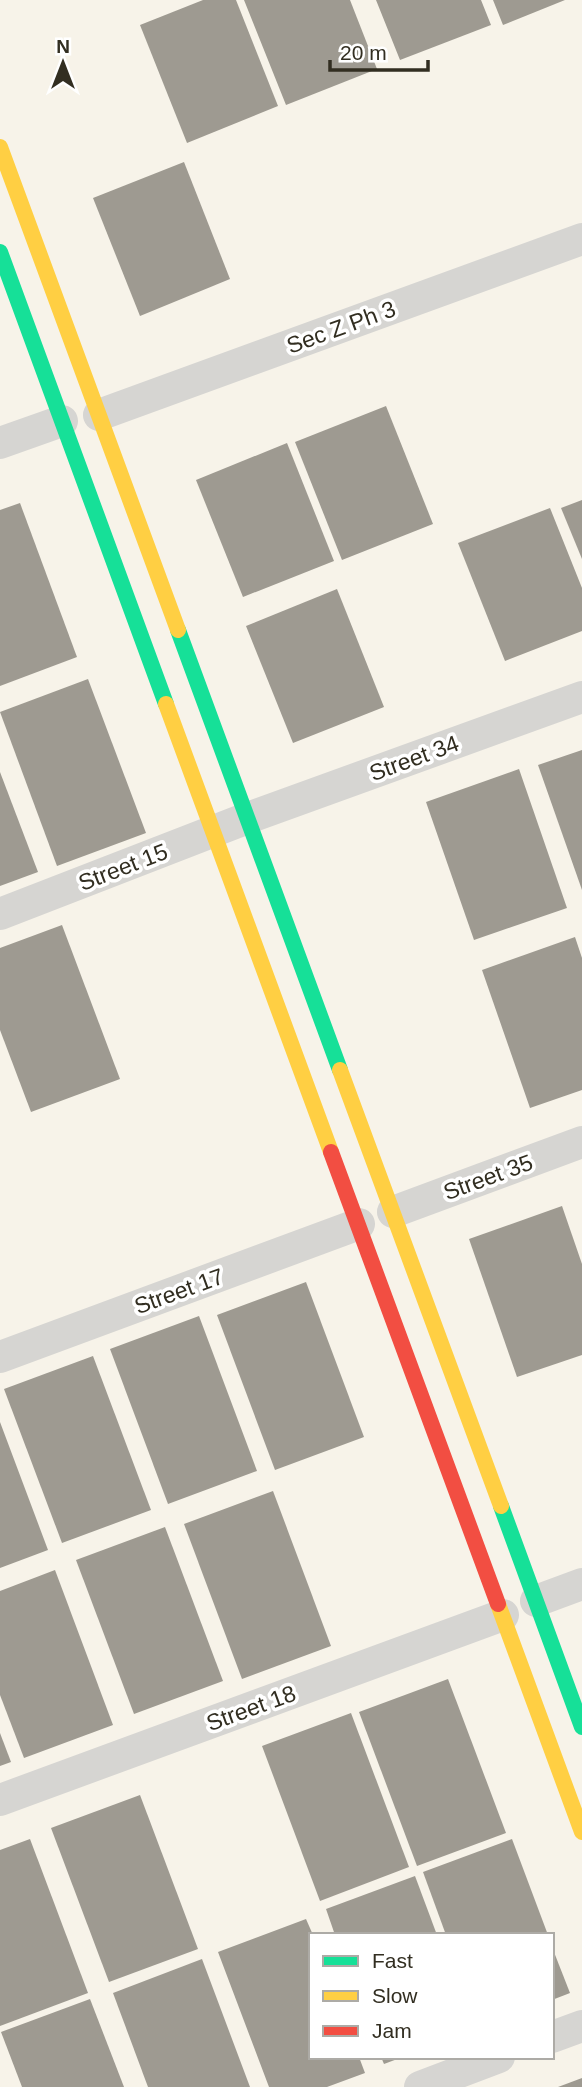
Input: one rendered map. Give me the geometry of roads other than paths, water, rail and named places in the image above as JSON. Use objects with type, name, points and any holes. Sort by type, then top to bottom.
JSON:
[{"type":"main road","points":[[0,147],[245,819],[582,1727]]},
{"type":"main road","points":[[0,252],[212,834],[359,1224],[582,1832]]},
{"type":"street","name":"Sec Z Ph 3","points":[[99,415],[582,239]]},
{"type":"street","points":[[0,443],[62,421]]},
{"type":"street","name":"Street 34","points":[[245,819],[582,697]]},
{"type":"street","name":"Street 15","points":[[0,914],[245,819]]},
{"type":"street","name":"Street 35","points":[[393,1212],[582,1142]]},
{"type":"street","name":"Street 17","points":[[0,1357],[359,1224]]},
{"type":"street","points":[[536,1601],[582,1584]]},
{"type":"street","name":"Street 18","points":[[0,1800],[502,1615]]},
{"type":"street","points":[[554,2036],[582,2026]]},
{"type":"street","points":[[420,2087],[494,2059]]}]
